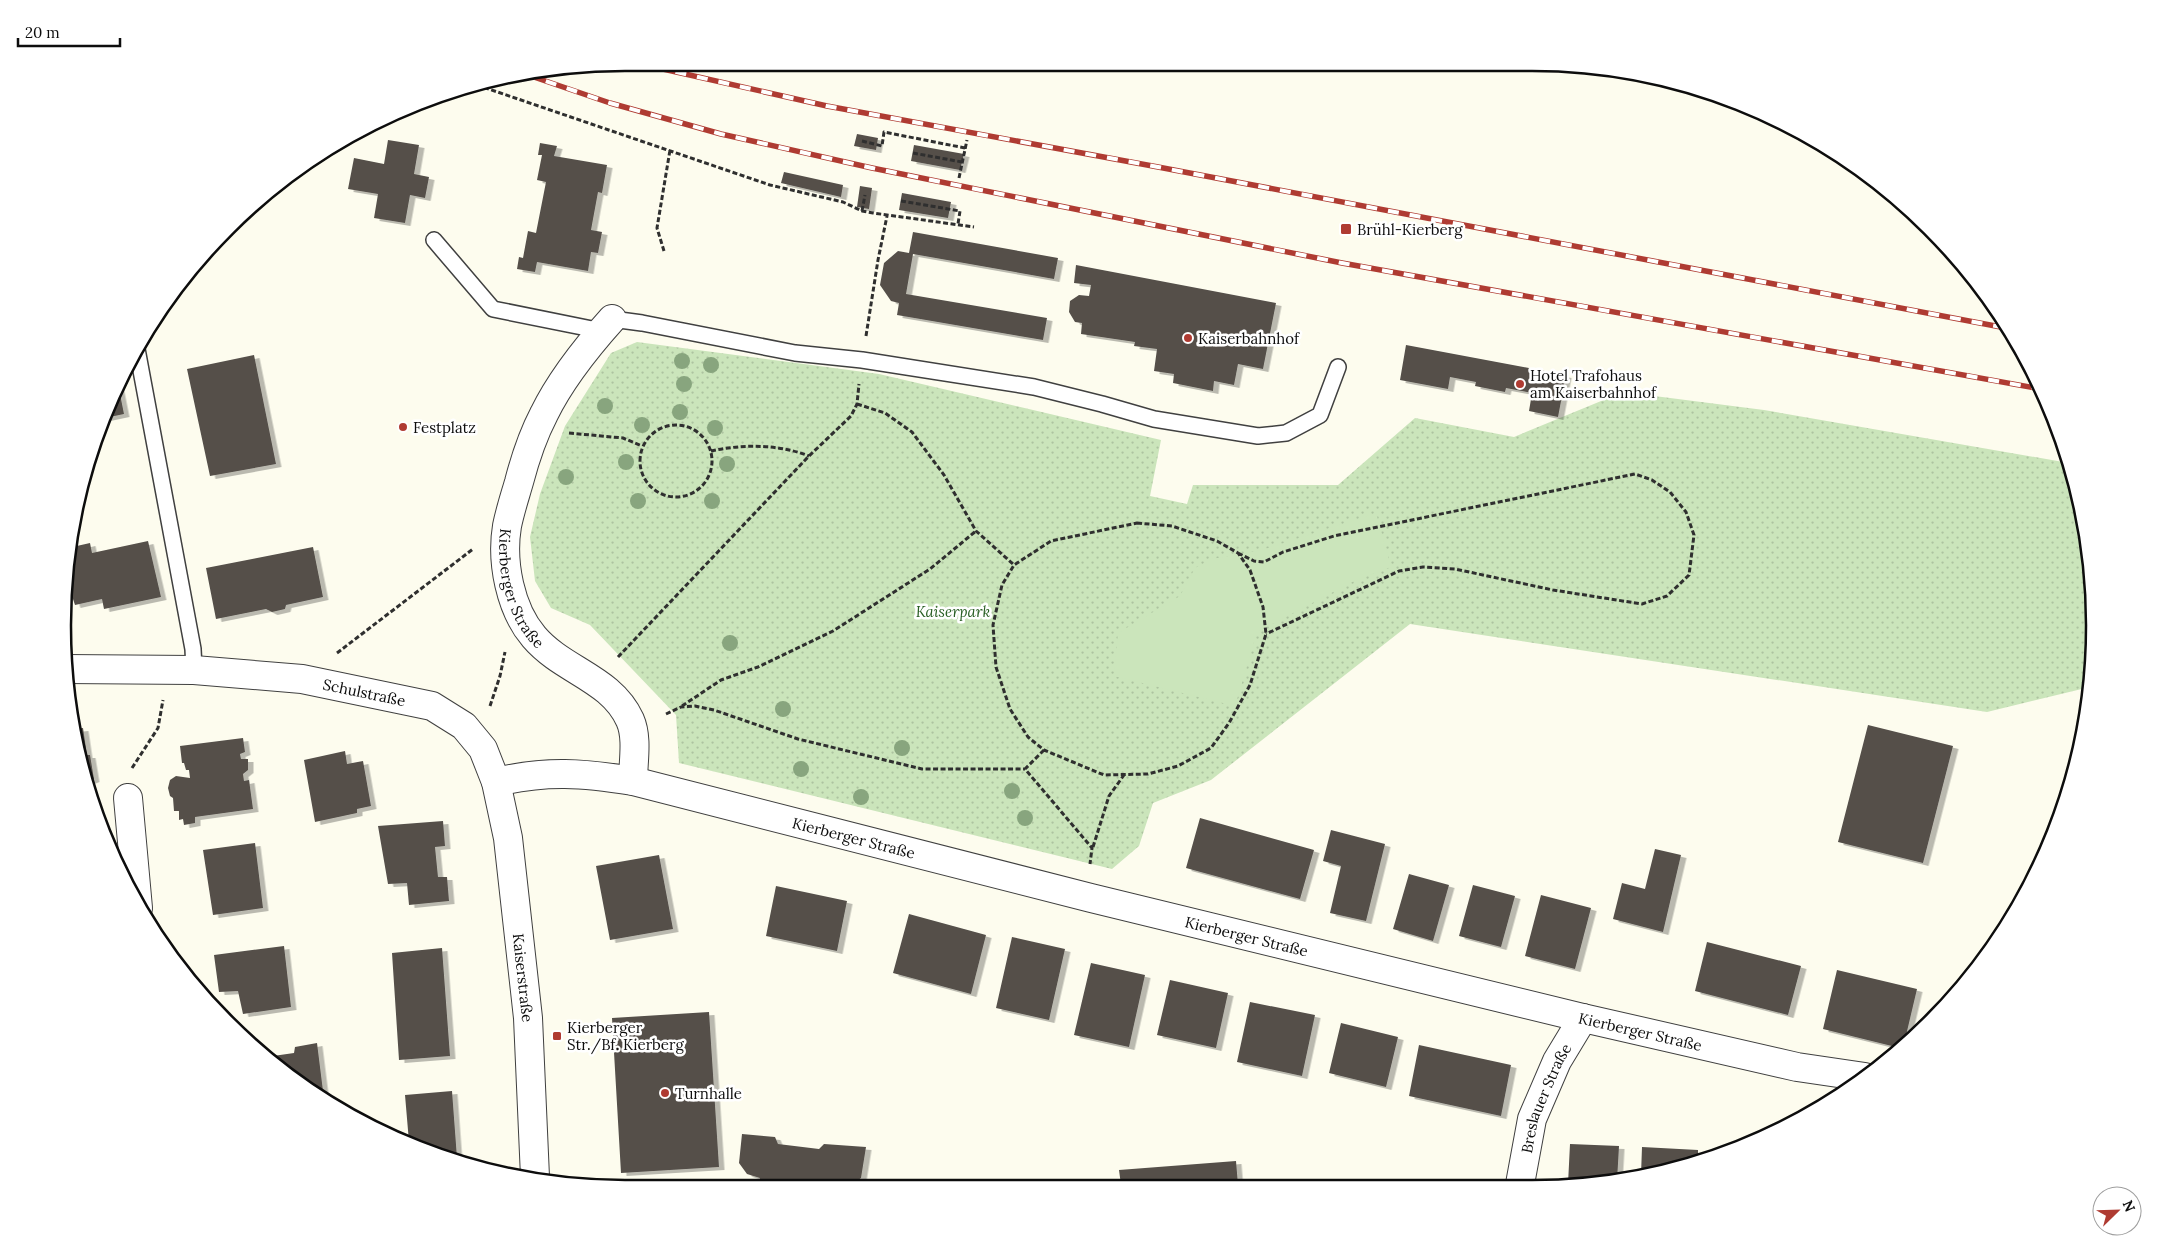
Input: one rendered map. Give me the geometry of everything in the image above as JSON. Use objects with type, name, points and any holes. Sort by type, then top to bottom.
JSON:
[{"type":"street","name":"Kierberger Straße","points":[[607,325],[589,345],[544,414],[525,461],[507,526],[506,555],[510,584],[520,618],[535,638],[554,656],[610,691],[630,721],[634,743],[633,781]]},
{"type":"street","name":"Schulstraße","points":[[73,669],[194,670],[302,679],[432,706],[464,726],[483,749],[496,782]]},
{"type":"street","name":"Kierberger Straße","points":[[496,782],[526,774],[564,773],[633,781],[1091,898],[1583,1018],[1797,1067],[1854,1075]]},
{"type":"street","name":"Kaiserstraße","points":[[496,782],[508,838],[528,1018],[535,1172]]},
{"type":"street","points":[[128,798],[136,885]]},
{"type":"street","name":"Breslauer Straße","points":[[1521,1180],[1532,1119],[1556,1061],[1583,1018]]},
{"type":"lane","points":[[434,240],[493,309],[607,325],[642,323],[795,352],[862,360],[1034,387],[1154,419],[1258,436],[1286,433],[1320,415],[1338,367]]},
{"type":"lane","points":[[139,360],[193,649],[194,670]]},
{"type":"path","points":[[488,89],[770,185],[843,202],[862,211],[974,227]]},
{"type":"path","points":[[862,141],[882,146],[884,132],[965,148]]},
{"type":"path","points":[[959,178],[967,140]]},
{"type":"path","points":[[664,251],[657,228],[670,150]]},
{"type":"path","points":[[913,153],[962,162]]},
{"type":"path","points":[[862,211],[865,195]]},
{"type":"path","points":[[901,201],[960,212],[958,224]]},
{"type":"path","points":[[870,310],[887,216]]},
{"type":"path","points":[[618,657],[809,456],[851,416],[856,404],[885,412],[912,432],[944,475],[976,530],[1014,565]]},
{"type":"path","points":[[678,424],[689,427],[699,432],[706,440],[711,451],[711,469],[702,486],[686,495],[667,496],[656,491],[646,482],[641,471],[640,458],[642,446],[657,429],[667,425],[678,424]]},
{"type":"path","points":[[564,432],[623,438],[642,446]]},
{"type":"path","points":[[711,451],[737,446],[794,450],[809,456]]},
{"type":"path","points":[[1238,553],[1250,570],[1263,607],[1266,634],[1250,685],[1229,723],[1210,748],[1178,766],[1148,774],[1104,775],[1044,750],[1028,737],[1010,709],[996,667],[993,625],[1002,585],[1014,565],[1051,541],[1137,523],[1172,526],[1217,541],[1254,561],[1264,562],[1283,552],[1334,536],[1635,474],[1652,480],[1670,492],[1686,512],[1694,535],[1689,575],[1666,596],[1642,604],[1596,598],[1455,569],[1423,567],[1399,571],[1266,634]]},
{"type":"path","points":[[302,679],[475,547],[507,526]]},
{"type":"path","points":[[666,714],[681,707],[721,680],[758,667],[833,631],[930,569],[976,530]]},
{"type":"path","points":[[477,742],[500,676],[511,629],[520,618]]},
{"type":"path","points":[[128,798],[131,771],[158,728],[164,702],[160,670]]},
{"type":"path","points":[[681,707],[695,706],[714,710],[798,739],[922,768],[1025,770],[1044,750]]},
{"type":"path","points":[[1025,770],[1092,848]]},
{"type":"path","points":[[1091,898],[1088,873],[1092,848],[1109,796],[1124,775]]},
{"type":"green space","name":"Kaiserpark","points":[[637,342],[879,374],[1161,440],[1150,496],[1187,504],[1193,485],[1338,485],[1415,418],[1514,437],[1623,392],[1764,410],[2061,462],[2075,517],[2085,589],[2085,662],[2082,689],[1987,712],[1410,624],[1211,780],[1153,803],[1139,846],[1112,869],[679,763],[676,715],[590,625],[551,608],[535,581],[530,537],[540,494],[565,426],[611,353]]},
{"type":"green space","points":[[1376,513],[1391,567],[1354,581],[1257,632],[1235,706],[1114,676],[1118,633],[1180,596],[1195,568],[1212,559],[1262,550]]},
{"type":"building","points":[[857,134],[878,138],[876,150],[854,146]]},
{"type":"building","points":[[388,140],[419,145],[414,174],[429,177],[425,198],[410,195],[405,223],[374,218],[378,194],[348,189],[354,158],[384,164]]},
{"type":"building","points":[[540,143],[557,146],[554,156],[607,165],[602,193],[598,192],[591,230],[602,232],[598,253],[591,252],[588,271],[537,262],[535,272],[517,269],[519,257],[523,258],[528,231],[536,233],[546,182],[537,180],[542,155],[538,155]]},
{"type":"building","points":[[914,145],[964,154],[960,170],[911,161]]},
{"type":"building","points":[[784,172],[843,185],[841,197],[781,183]]},
{"type":"building","points":[[860,186],[872,188],[869,209],[857,207]]},
{"type":"building","points":[[902,193],[951,202],[948,218],[899,210]]},
{"type":"building","points":[[913,232],[1058,258],[1054,279],[913,254],[906,294],[1047,318],[1043,340],[897,315],[899,303],[891,301],[880,285],[884,263],[898,251],[909,253]]},
{"type":"building","name":"Kaiserbahnhof","points":[[1076,265],[1276,303],[1263,369],[1238,364],[1234,385],[1214,381],[1213,391],[1173,383],[1174,374],[1154,371],[1157,349],[1134,346],[1135,342],[1081,334],[1082,323],[1075,322],[1069,312],[1070,301],[1079,295],[1089,296],[1091,285],[1074,283]]},
{"type":"building","name":"Hotel Trafohaus am Kaiserbahnhof","points":[[1406,345],[1566,375],[1558,417],[1529,411],[1532,393],[1506,388],[1505,392],[1475,386],[1476,382],[1450,377],[1448,389],[1400,380]]},
{"type":"building","points":[[254,355],[276,464],[210,476],[187,369]]},
{"type":"building","points":[[120,396],[124,414],[112,417]]},
{"type":"building","points":[[148,541],[161,597],[104,609],[102,599],[75,605],[72,589],[77,546],[90,543],[92,553]]},
{"type":"building","points":[[313,547],[323,597],[286,605],[285,609],[272,612],[266,609],[216,619],[206,568]]},
{"type":"building","points":[[1868,725],[1953,746],[1923,863],[1838,842]]},
{"type":"building","points":[[81,728],[83,728],[87,755],[90,755],[93,779],[90,769]]},
{"type":"building","points":[[243,738],[245,752],[240,754],[241,759],[248,759],[248,770],[243,774],[244,781],[249,780],[253,809],[195,817],[195,823],[184,825],[183,819],[179,820],[179,811],[174,811],[173,798],[170,796],[168,788],[170,780],[176,776],[190,778],[189,770],[186,770],[184,763],[182,763],[180,746]]},
{"type":"building","points":[[345,751],[347,764],[363,761],[371,806],[357,809],[357,813],[315,822],[304,760]]},
{"type":"building","points":[[1200,818],[1314,850],[1300,899],[1186,868]]},
{"type":"building","points":[[443,821],[445,846],[435,847],[438,877],[447,877],[449,901],[409,905],[407,883],[388,884],[378,826]]},
{"type":"building","points":[[1331,830],[1385,844],[1366,921],[1330,913],[1341,866],[1323,861]]},
{"type":"building","points":[[255,843],[263,908],[213,915],[203,850]]},
{"type":"building","points":[[1655,849],[1681,855],[1663,932],[1613,919],[1622,883],[1645,889]]},
{"type":"building","points":[[659,855],[673,929],[610,940],[596,866]]},
{"type":"building","points":[[1409,874],[1449,885],[1433,941],[1393,929]]},
{"type":"building","points":[[1473,885],[1515,896],[1501,947],[1459,936]]},
{"type":"building","points":[[776,886],[847,901],[837,951],[766,936]]},
{"type":"building","points":[[1541,895],[1591,908],[1575,969],[1525,956]]},
{"type":"building","points":[[909,914],[986,935],[971,994],[893,973]]},
{"type":"building","points":[[1012,937],[1065,949],[1049,1020],[996,1008]]},
{"type":"building","points":[[1707,942],[1801,966],[1788,1015],[1695,991]]},
{"type":"building","points":[[284,946],[291,1007],[243,1014],[238,991],[219,992],[214,955]]},
{"type":"building","points":[[442,948],[450,1056],[399,1060],[392,953]]},
{"type":"building","points":[[1091,963],[1145,975],[1129,1047],[1074,1035]]},
{"type":"building","points":[[1837,970],[1917,989],[1907,1033],[1892,1046],[1823,1029]]},
{"type":"building","points":[[1170,980],[1228,993],[1216,1048],[1157,1035]]},
{"type":"building","points":[[1250,1002],[1315,1015],[1302,1076],[1237,1062]]},
{"type":"building","name":"Turnhalle","points":[[709,1012],[719,1167],[621,1173],[612,1018]]},
{"type":"building","points":[[1341,1023],[1398,1037],[1386,1087],[1329,1073]]},
{"type":"building","points":[[317,1043],[323,1089],[276,1056],[294,1053],[295,1047]]},
{"type":"building","points":[[1419,1045],[1511,1065],[1501,1116],[1409,1096]]},
{"type":"building","points":[[452,1091],[457,1153],[408,1136],[405,1095]]},
{"type":"building","points":[[742,1134],[775,1137],[778,1144],[819,1149],[824,1144],[866,1147],[861,1178],[858,1180],[759,1180],[760,1178],[747,1174],[739,1163]]},
{"type":"building","points":[[1570,1144],[1619,1146],[1617,1173],[1568,1179]]},
{"type":"building","points":[[1642,1147],[1698,1150],[1698,1154],[1641,1169]]},
{"type":"building","points":[[1236,1161],[1238,1180],[1120,1180],[1119,1170]]},
{"type":"railway","points":[[672,71],[827,106],[1997,326]]},
{"type":"railway","points":[[538,78],[610,103],[721,134],[872,168],[1342,263],[2032,387]]},
{"type":"place","name":"Brühl-Kierberg","points":[[1346,229]]},
{"type":"place","name":"Kaiserbahnhof","points":[[1188,338]]},
{"type":"place","name":"Hotel Trafohaus am Kaiserbahnhof","points":[[1520,384]]},
{"type":"place","name":"Festplatz","points":[[403,427]]},
{"type":"place","name":"Kierberger Str./Bf. Kierberg","points":[[557,1036]]},
{"type":"place","name":"Turnhalle","points":[[665,1093]]}]
